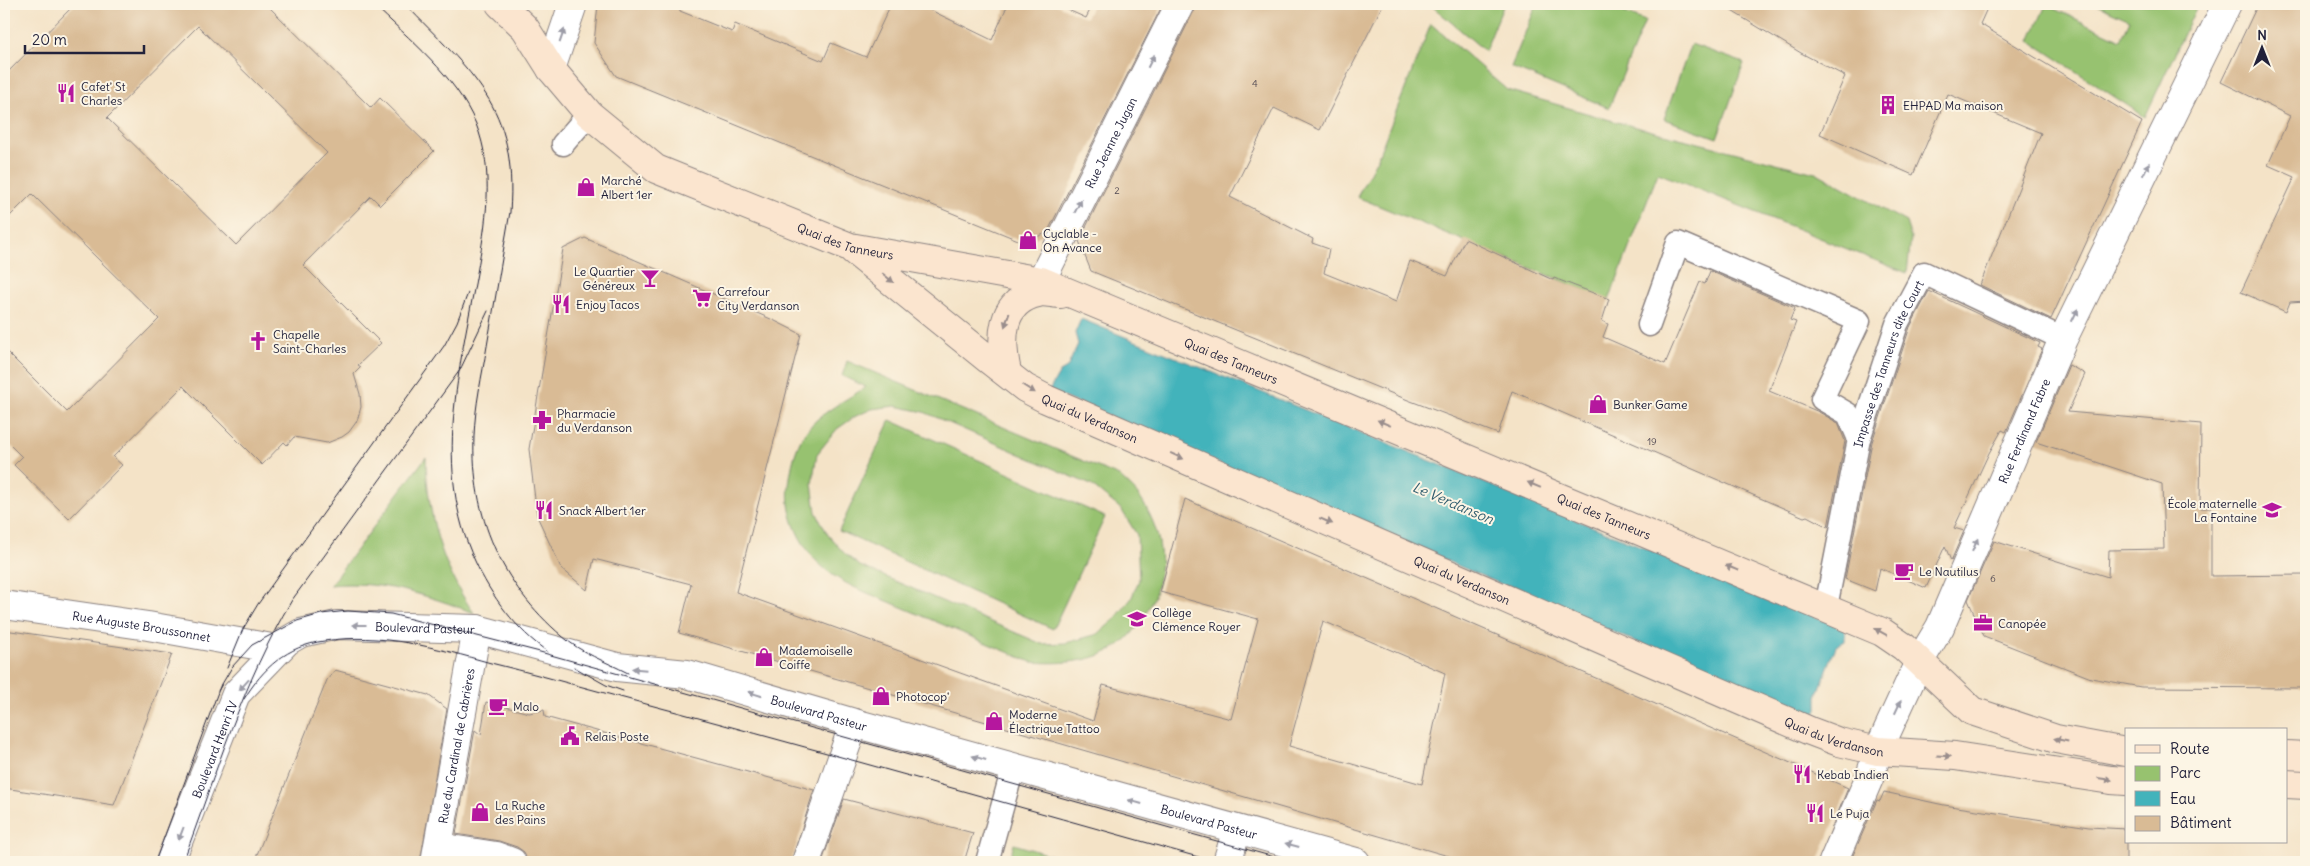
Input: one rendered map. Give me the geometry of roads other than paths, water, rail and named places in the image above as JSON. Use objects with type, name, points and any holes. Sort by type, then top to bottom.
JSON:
[{"type":"main road","name":"Quai des Tanneurs","points":[[500,4],[525,28],[551,69],[589,114],[656,169],[850,247],[1041,281],[1826,607],[1882,632],[1904,647],[1919,662]]},
{"type":"main road","name":"Quai du Verdanson","points":[[850,247],[1025,388],[1046,399],[1810,731],[1839,742],[1878,751],[1955,756],[2125,781]]},
{"type":"main road","points":[[1007,372],[1003,337],[1005,321],[1014,304],[1038,292],[1077,296]]},
{"type":"main road","points":[[1919,662],[1972,712],[2056,739],[2125,752]]},
{"type":"main road","points":[[2288,755],[2306,756]]},
{"type":"main road","points":[[2288,784],[2306,785]]},
{"type":"street","points":[[551,69],[572,4]]},
{"type":"street","name":"Rue Jeanne Jugan","points":[[1041,281],[1180,4]]},
{"type":"street","name":"Rue Ferdinand Fabre","points":[[1832,862],[1870,776],[1878,751],[1919,662],[1940,627],[2063,339],[2227,4]]},
{"type":"street","name":"Rue Auguste Broussonnet","points":[[4,606],[148,626],[277,649]]},
{"type":"street","name":"Boulevard Pasteur","points":[[277,649],[302,633],[337,625],[477,629],[616,667],[687,674],[1013,768],[1356,862]]},
{"type":"street","name":"Rue du Cardinal de Cabrières","points":[[436,855],[477,629]]},
{"type":"street","name":"Boulevard Henri IV","points":[[170,862],[236,694],[277,649]]},
{"type":"street","points":[[806,862],[854,723]]},
{"type":"street","points":[[1227,862],[1237,830]]},
{"type":"street","points":[[436,855],[496,856],[512,862]]},
{"type":"lane","points":[[563,144],[589,114]]},
{"type":"lane","points":[[1649,326],[1678,243],[1859,321],[1822,399],[1848,414],[1859,439]]},
{"type":"lane","name":"Impasse des Tanneurs dite Court","points":[[1826,607],[1859,439],[1897,324],[1924,272],[2063,339]]},
{"type":"lane","points":[[987,862],[1013,768]]},
{"type":"water","name":"Le Verdanson","points":[[1081,319],[1845,629],[1845,641],[1836,646],[1817,696],[1817,710],[1812,717],[1049,391],[1060,372],[1067,368],[1078,344],[1075,333]]},
{"type":"tram line","points":[[373,4],[431,59],[457,90],[476,124],[482,142],[487,179],[486,217],[458,382],[452,454],[455,491],[462,526],[481,574],[515,623],[548,652]]},
{"type":"tram line","points":[[405,4],[470,72],[486,94],[498,118],[506,144],[511,175],[510,212],[479,391],[474,436],[474,465],[484,521],[507,571],[522,594],[541,616],[569,642],[628,673]]},
{"type":"tram line","points":[[227,668],[243,629],[258,604],[444,346],[457,322],[468,293]]},
{"type":"tram line","points":[[183,862],[245,695],[259,663],[292,600],[460,370],[488,311]]},
{"type":"tram line","points":[[218,691],[232,667],[252,645],[297,621],[321,614],[348,611],[391,614],[540,652],[1292,862]]},
{"type":"tram line","points":[[244,699],[268,668],[287,653],[299,648],[324,641],[345,639],[388,640],[409,643],[450,652],[755,733],[1216,862]]},
{"type":"tram line","points":[[574,667],[606,685],[623,691]]},
{"type":"tram line","points":[[155,862],[221,684]]},
{"type":"place","name":"Cafet' St Charles","points":[[66,93]]},
{"type":"place","name":"EHPAD Ma maison","points":[[1888,105]]},
{"type":"place","name":"Marché Albert 1er","points":[[586,187]]},
{"type":"place","name":"Cyclable - On Avance","points":[[1028,240]]},
{"type":"place","name":"Le Quartier Généreux","points":[[650,278]]},
{"type":"place","name":"Carrefour City Verdanson","points":[[702,298]]},
{"type":"place","name":"Enjoy Tacos","points":[[561,304]]},
{"type":"place","name":"Chapelle Saint-Charles","points":[[258,341]]},
{"type":"place","name":"Bunker Game","points":[[1598,404]]},
{"type":"place","name":"Pharmacie du Verdanson","points":[[542,420]]},
{"type":"place","name":"Snack Albert 1er","points":[[544,510]]},
{"type":"place","name":"École maternelle La Fontaine","points":[[2272,510]]},
{"type":"place","name":"Le Nautilus","points":[[1904,571]]},
{"type":"place","name":"Collège Clémence Royer","points":[[1137,619]]},
{"type":"place","name":"Canopée","points":[[1983,623]]},
{"type":"place","name":"Mademoiselle Coiffe","points":[[764,657]]},
{"type":"place","name":"Photocop'","points":[[881,696]]},
{"type":"place","name":"Malo","points":[[498,706]]},
{"type":"place","name":"Moderne Électrique Tattoo","points":[[994,721]]},
{"type":"place","name":"Relais Poste","points":[[570,736]]},
{"type":"place","name":"Kebab Indien","points":[[1802,774]]},
{"type":"place","name":"La Ruche des Pains","points":[[480,812]]},
{"type":"place","name":"Le Puja","points":[[1815,813]]}]
